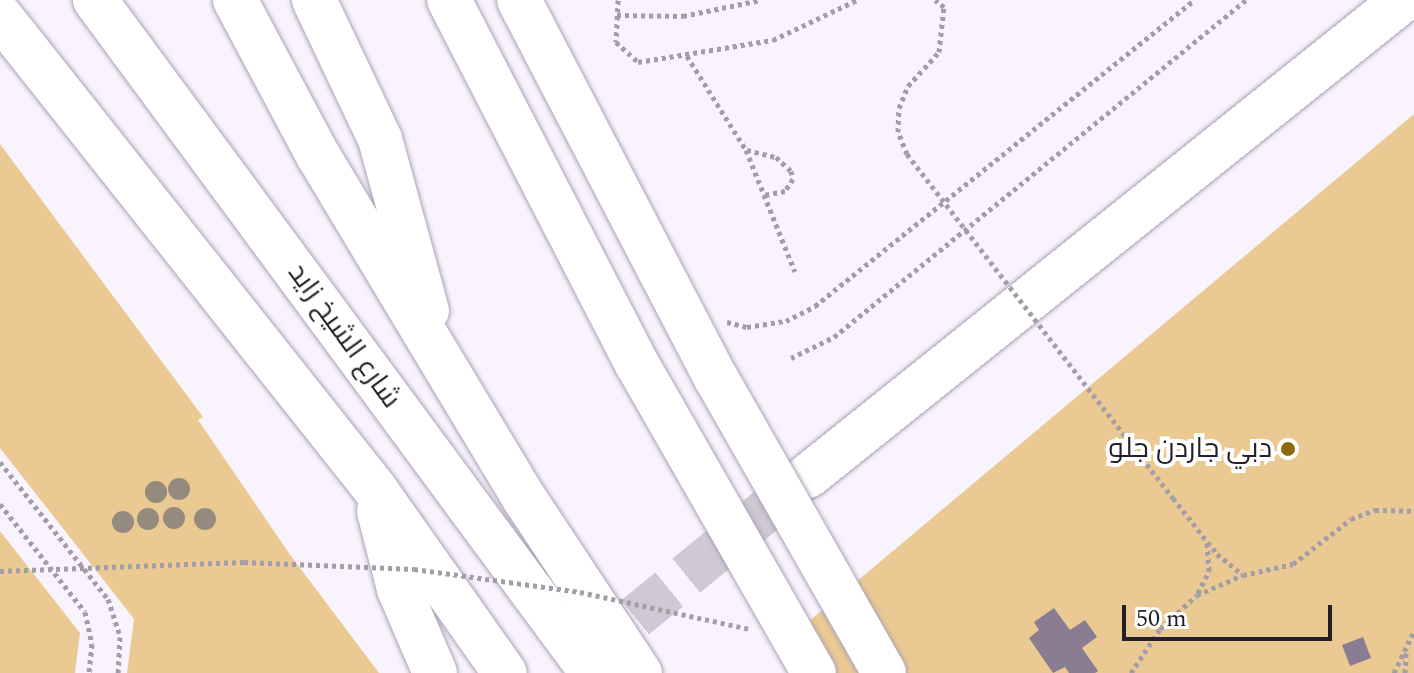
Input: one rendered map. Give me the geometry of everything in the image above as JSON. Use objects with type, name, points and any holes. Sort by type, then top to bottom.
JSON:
[{"type":"highway","name":"شارع الشيخ زايد","points":[[95,0],[592,673]]},
{"type":"highway","points":[[235,0],[319,157],[524,498],[640,673]]},
{"type":"highway","points":[[314,0],[380,139],[412,241],[433,345]]},
{"type":"highway","points":[[346,0],[369,68],[380,139]]},
{"type":"highway","points":[[449,0],[630,351],[814,673]]},
{"type":"highway","points":[[519,0],[709,364],[884,673]]},
{"type":"highway","points":[[808,476],[1403,0]]},
{"type":"highway","points":[[1,18],[375,489],[505,673]]},
{"type":"highway","points":[[375,489],[399,589],[435,673]]},
{"type":"path","points":[[618,0],[616,42],[625,55],[638,62],[773,40],[857,0]]},
{"type":"path","points":[[617,15],[683,16],[760,0]]},
{"type":"path","points":[[935,0],[944,7],[939,52],[908,86],[899,108],[898,132],[907,154],[1206,541],[1243,575]]},
{"type":"path","points":[[723,321],[747,327],[786,321],[815,306],[1194,0]]},
{"type":"path","points":[[791,358],[834,337],[1246,0]]},
{"type":"path","points":[[687,56],[746,150],[795,272]]},
{"type":"path","points":[[746,150],[776,157],[791,171],[793,179],[785,191],[765,195]]},
{"type":"path","points":[[0,462],[108,599],[120,637],[118,673]]},
{"type":"path","points":[[0,504],[85,612],[92,644],[89,673]]},
{"type":"path","points":[[1131,673],[1160,629],[1197,595],[1243,575],[1293,564],[1335,529],[1363,514],[1414,511]]},
{"type":"path","points":[[1197,595],[1209,571],[1206,541]]},
{"type":"path","points":[[0,571],[184,562],[414,569],[580,592],[763,633]]},
{"type":"path","points":[[1394,673],[1414,631]]},
{"type":"path","points":[[1405,673],[1406,647]]},
{"type":"shaded area","name":"دبي جاردن جلو","points":[[1414,114],[1414,673],[833,673],[807,623]]},
{"type":"shaded area","points":[[0,144],[203,417],[198,420],[291,556],[379,673],[127,673],[134,619],[0,448]]},
{"type":"shaded area","points":[[0,531],[80,633],[75,673],[0,673]]},
{"type":"building","points":[[1054,608],[1070,630],[1085,620],[1097,637],[1082,648],[1098,671],[1095,673],[1069,673],[1065,667],[1053,673],[1029,638],[1039,630],[1034,622]]},
{"type":"building","points":[[1363,637],[1371,658],[1350,666],[1342,645]]},
{"type":"tunnel","points":[[584,659],[808,476]]},
{"type":"place","name":"دبي جاردن جلو","points":[[1288,449]]}]
